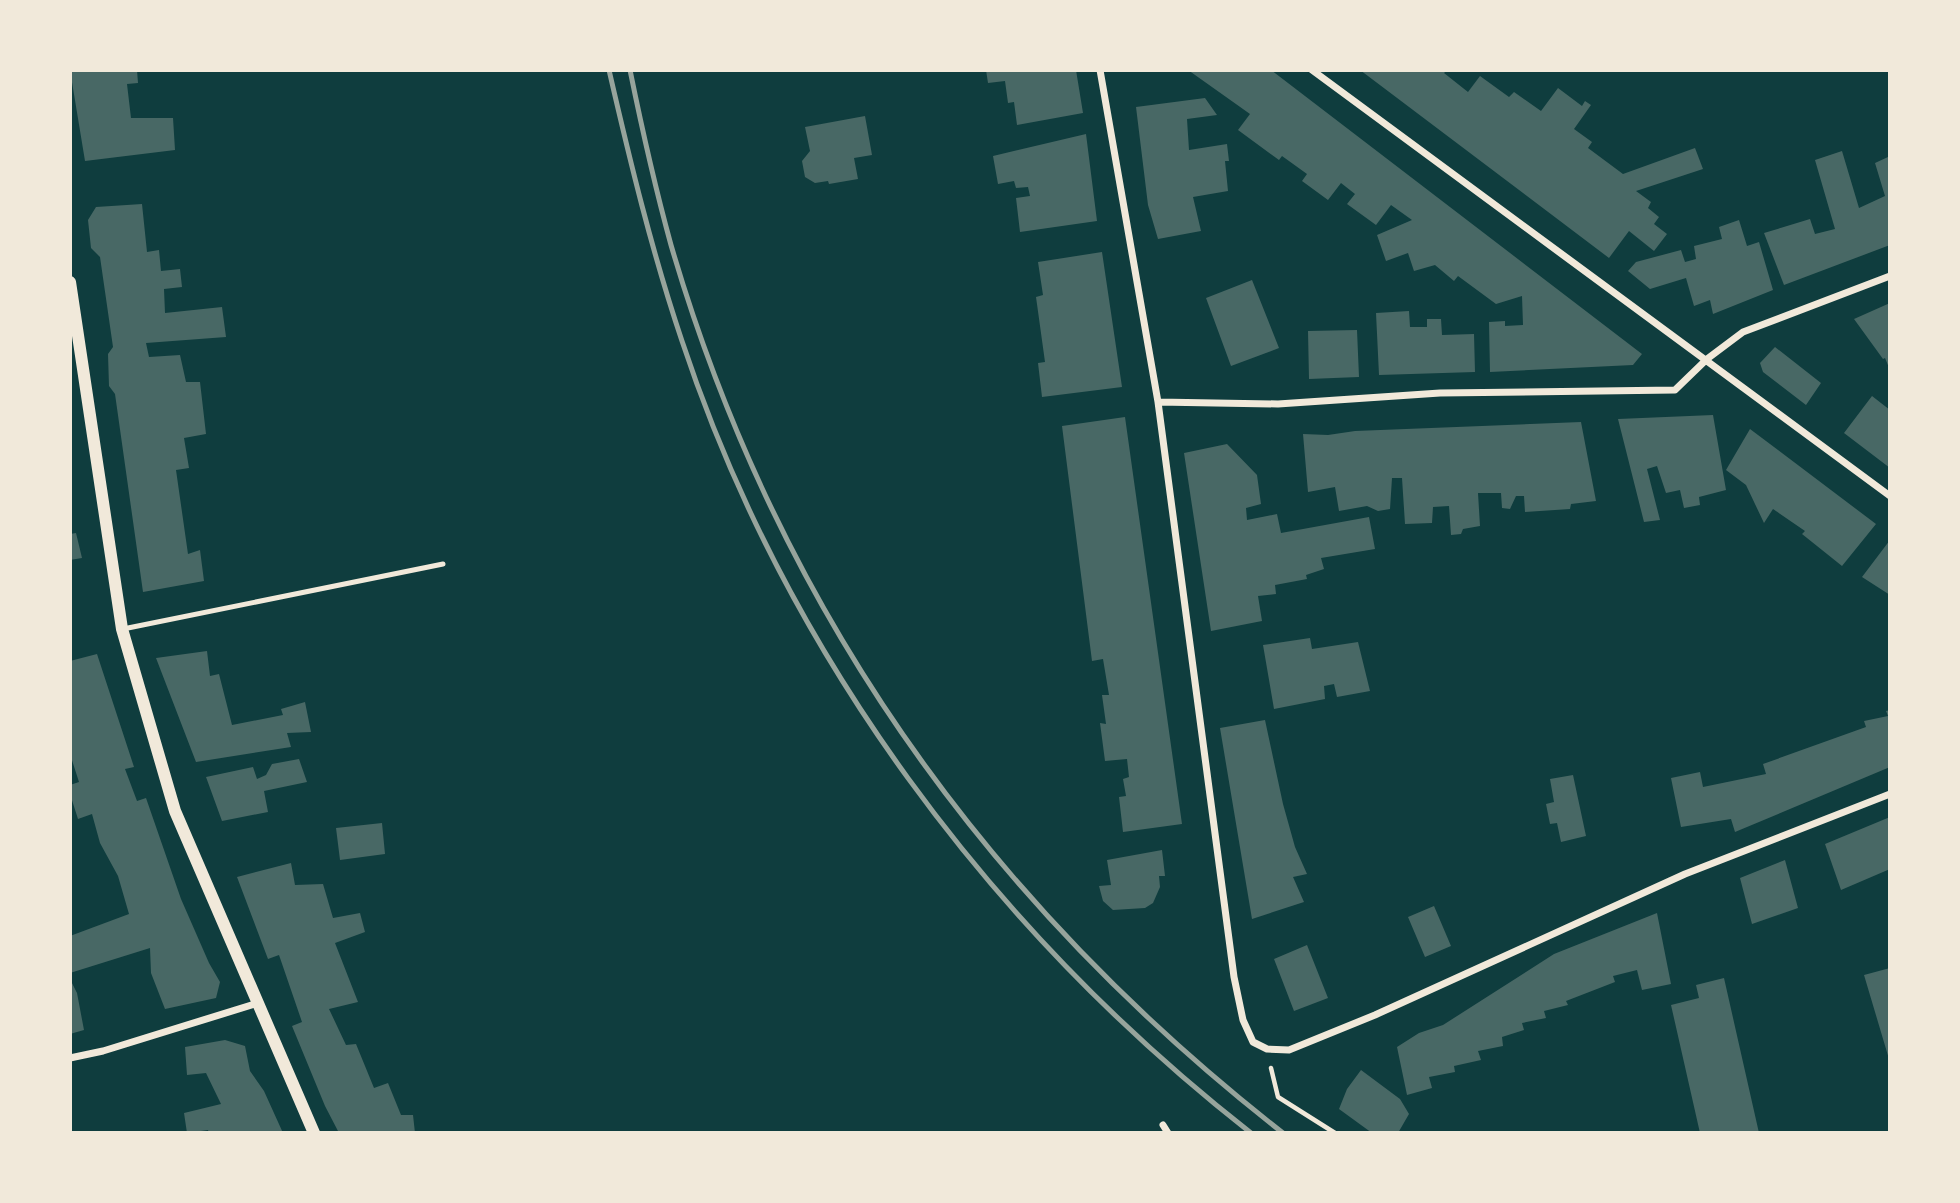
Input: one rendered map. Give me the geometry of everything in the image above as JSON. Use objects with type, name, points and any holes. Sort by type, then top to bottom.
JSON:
[{"type":"street","points":[[1100,70],[1158,402],[1234,977],[1242,1020],[1253,1042],[1267,1049],[1289,1050],[1375,1015],[1685,874],[1890,794]]},
{"type":"street","points":[[1311,70],[1890,496]]},
{"type":"street","points":[[1158,402],[1278,404],[1440,393],[1675,390],[1707,359],[1743,331],[1890,276]]},
{"type":"street","points":[[70,282],[122,629],[175,811],[314,1133]]},
{"type":"street","points":[[70,1058],[103,1051],[258,1003]]},
{"type":"street","points":[[1163,1125],[1168,1133]]},
{"type":"lane","points":[[122,629],[443,564]]},
{"type":"path","points":[[1267,1049],[1278,1097],[1335,1133]]},
{"type":"building","points":[[70,70],[137,70],[138,83],[127,84],[131,118],[173,118],[175,150],[85,161]]},
{"type":"building","points":[[986,70],[1076,70],[1083,113],[1017,125],[1014,102],[1008,103],[1005,81],[988,83]]},
{"type":"building","points":[[1188,70],[1271,70],[1642,354],[1633,365],[1490,372],[1489,322],[1505,321],[1505,326],[1523,325],[1522,296],[1496,304],[1458,276],[1454,281],[1435,265],[1414,271],[1408,253],[1386,261],[1377,235],[1412,220],[1391,205],[1376,225],[1347,204],[1355,194],[1341,183],[1328,200],[1302,181],[1307,174],[1282,156],[1279,160],[1238,130],[1250,114]]},
{"type":"building","points":[[1360,70],[1447,70],[1444,73],[1468,92],[1480,76],[1509,97],[1514,92],[1541,111],[1558,88],[1582,106],[1585,101],[1591,105],[1574,129],[1592,142],[1588,148],[1623,174],[1695,148],[1703,169],[1636,191],[1651,202],[1648,208],[1659,217],[1654,224],[1667,234],[1654,251],[1629,231],[1609,258]]},
{"type":"building","points":[[1205,98],[1217,115],[1187,119],[1189,150],[1227,144],[1229,161],[1225,161],[1228,191],[1193,197],[1201,231],[1158,239],[1148,205],[1136,107]]},
{"type":"building","points":[[865,116],[872,155],[854,158],[858,179],[829,184],[828,181],[815,183],[805,177],[802,161],[810,151],[805,127]]},
{"type":"building","points":[[1086,134],[1097,221],[1020,232],[1016,198],[1030,196],[1028,187],[1016,188],[1014,181],[998,184],[993,156]]},
{"type":"building","points":[[1842,151],[1859,208],[1885,196],[1875,163],[1888,157],[1890,245],[1784,285],[1764,233],[1810,219],[1815,234],[1835,229],[1815,160]]},
{"type":"building","points":[[142,204],[147,252],[159,250],[161,271],[180,269],[182,287],[164,289],[165,313],[222,307],[226,337],[146,343],[149,357],[180,355],[186,382],[200,382],[206,434],[184,438],[189,468],[176,470],[188,554],[200,550],[204,581],[143,592],[115,394],[109,386],[108,354],[113,347],[100,257],[91,248],[88,220],[96,207]]},
{"type":"building","points":[[1739,220],[1747,246],[1759,242],[1773,290],[1713,314],[1710,300],[1694,306],[1686,278],[1650,289],[1628,271],[1636,262],[1681,250],[1685,262],[1696,259],[1694,246],[1722,239],[1719,227]]},
{"type":"building","points":[[1102,252],[1122,387],[1042,397],[1038,363],[1045,362],[1036,297],[1043,295],[1038,262]]},
{"type":"building","points":[[1252,280],[1279,348],[1231,366],[1206,298]]},
{"type":"building","points":[[1890,303],[1890,370],[1885,358],[1883,359],[1854,319]]},
{"type":"building","points":[[1409,311],[1410,327],[1427,327],[1427,319],[1441,319],[1442,335],[1474,334],[1475,372],[1379,375],[1376,313]]},
{"type":"building","points":[[1357,330],[1359,377],[1309,379],[1308,331]]},
{"type":"building","points":[[1775,347],[1821,383],[1806,405],[1763,372],[1760,363]]},
{"type":"building","points":[[1872,396],[1890,410],[1890,468],[1844,433]]},
{"type":"building","points":[[1713,415],[1726,490],[1699,497],[1700,505],[1684,508],[1680,490],[1666,493],[1657,466],[1647,469],[1660,520],[1644,522],[1618,419]]},
{"type":"building","points":[[1125,417],[1182,824],[1123,832],[1119,797],[1126,796],[1123,779],[1129,777],[1127,759],[1105,761],[1100,723],[1106,724],[1102,695],[1109,695],[1103,659],[1092,661],[1062,426]]},
{"type":"building","points":[[1581,422],[1596,501],[1571,504],[1570,509],[1525,512],[1524,496],[1516,496],[1510,509],[1502,508],[1501,493],[1478,493],[1480,526],[1463,529],[1461,534],[1451,535],[1449,506],[1433,507],[1432,523],[1405,524],[1402,478],[1392,478],[1390,509],[1378,511],[1367,506],[1339,511],[1335,487],[1308,492],[1303,434]]},
{"type":"building","points":[[1750,429],[1876,524],[1842,566],[1802,534],[1805,531],[1773,509],[1764,523],[1746,485],[1726,470]]},
{"type":"building","points":[[1227,444],[1257,475],[1261,504],[1246,508],[1247,520],[1277,514],[1281,533],[1369,517],[1375,549],[1321,558],[1324,569],[1306,575],[1307,579],[1275,585],[1276,594],[1258,596],[1262,621],[1211,631],[1184,453]]},
{"type":"building","points":[[76,533],[82,558],[70,560],[70,534]]},
{"type":"building","points":[[1890,540],[1890,595],[1862,577]]},
{"type":"building","points":[[1310,638],[1312,649],[1358,642],[1370,691],[1337,697],[1334,684],[1324,686],[1325,699],[1274,709],[1263,645]]},
{"type":"building","points":[[207,651],[210,676],[219,674],[232,725],[283,715],[281,709],[305,702],[311,732],[287,733],[291,747],[196,762],[156,658]]},
{"type":"building","points":[[97,654],[134,767],[125,769],[137,801],[146,798],[181,899],[220,982],[216,998],[165,1009],[151,973],[150,948],[70,973],[70,936],[129,914],[118,876],[100,843],[92,814],[78,819],[70,794],[70,785],[79,782],[70,754],[70,661]]},
{"type":"building","points":[[1890,710],[1890,767],[1735,832],[1731,819],[1681,827],[1671,778],[1700,772],[1703,787],[1766,774],[1763,764],[1866,727],[1864,721],[1888,716],[1886,711]]},
{"type":"building","points":[[1265,720],[1283,804],[1295,847],[1307,874],[1293,877],[1304,902],[1252,919],[1220,728]]},
{"type":"building","points":[[299,759],[307,782],[264,791],[268,812],[222,821],[206,777],[253,767],[257,779],[266,775],[272,764]]},
{"type":"building","points":[[1573,775],[1586,836],[1561,842],[1557,823],[1550,824],[1546,804],[1554,802],[1550,779]]},
{"type":"building","points":[[1890,817],[1890,869],[1841,890],[1825,844]]},
{"type":"building","points":[[382,823],[385,854],[340,860],[336,828]]},
{"type":"building","points":[[1162,850],[1165,876],[1159,876],[1160,887],[1153,903],[1145,908],[1113,910],[1103,901],[1099,886],[1111,885],[1107,860]]},
{"type":"building","points":[[1785,860],[1798,908],[1752,924],[1740,878]]},
{"type":"building","points":[[291,863],[295,885],[323,884],[333,918],[360,913],[365,932],[335,943],[358,1002],[329,1009],[346,1045],[356,1044],[374,1088],[388,1083],[401,1115],[413,1115],[415,1133],[339,1133],[325,1106],[292,1026],[302,1022],[279,955],[268,959],[237,877]]},
{"type":"building","points":[[1434,906],[1451,946],[1425,957],[1408,917]]},
{"type":"building","points":[[1657,913],[1671,984],[1642,990],[1637,970],[1613,976],[1615,982],[1566,1001],[1568,1005],[1544,1011],[1546,1018],[1522,1023],[1524,1030],[1502,1037],[1503,1046],[1478,1051],[1481,1060],[1454,1066],[1455,1072],[1429,1077],[1432,1088],[1407,1095],[1397,1047],[1419,1033],[1443,1025],[1554,954]]},
{"type":"building","points":[[1307,945],[1328,998],[1294,1011],[1274,959]]},
{"type":"building","points":[[1890,968],[1890,1059],[1889,1059],[1864,975]]},
{"type":"building","points":[[1724,978],[1759,1133],[1700,1133],[1671,1005],[1699,998],[1696,985]]},
{"type":"building","points":[[70,979],[77,993],[84,1030],[70,1034]]},
{"type":"building","points":[[225,1040],[245,1046],[250,1071],[264,1091],[283,1133],[209,1133],[208,1130],[187,1133],[184,1113],[221,1104],[206,1073],[187,1075],[185,1047]]},
{"type":"building","points":[[1361,1070],[1400,1099],[1409,1114],[1398,1133],[1372,1133],[1339,1109],[1347,1089]]},
{"type":"railway","points":[[609,70],[661,274],[682,341],[726,457],[778,569],[839,676],[908,779],[985,876],[1067,968],[1156,1054],[1251,1133]]},
{"type":"railway","points":[[630,70],[671,245],[716,378],[770,504],[833,624],[905,738],[987,846],[1077,947],[1176,1043],[1283,1133]]}]
